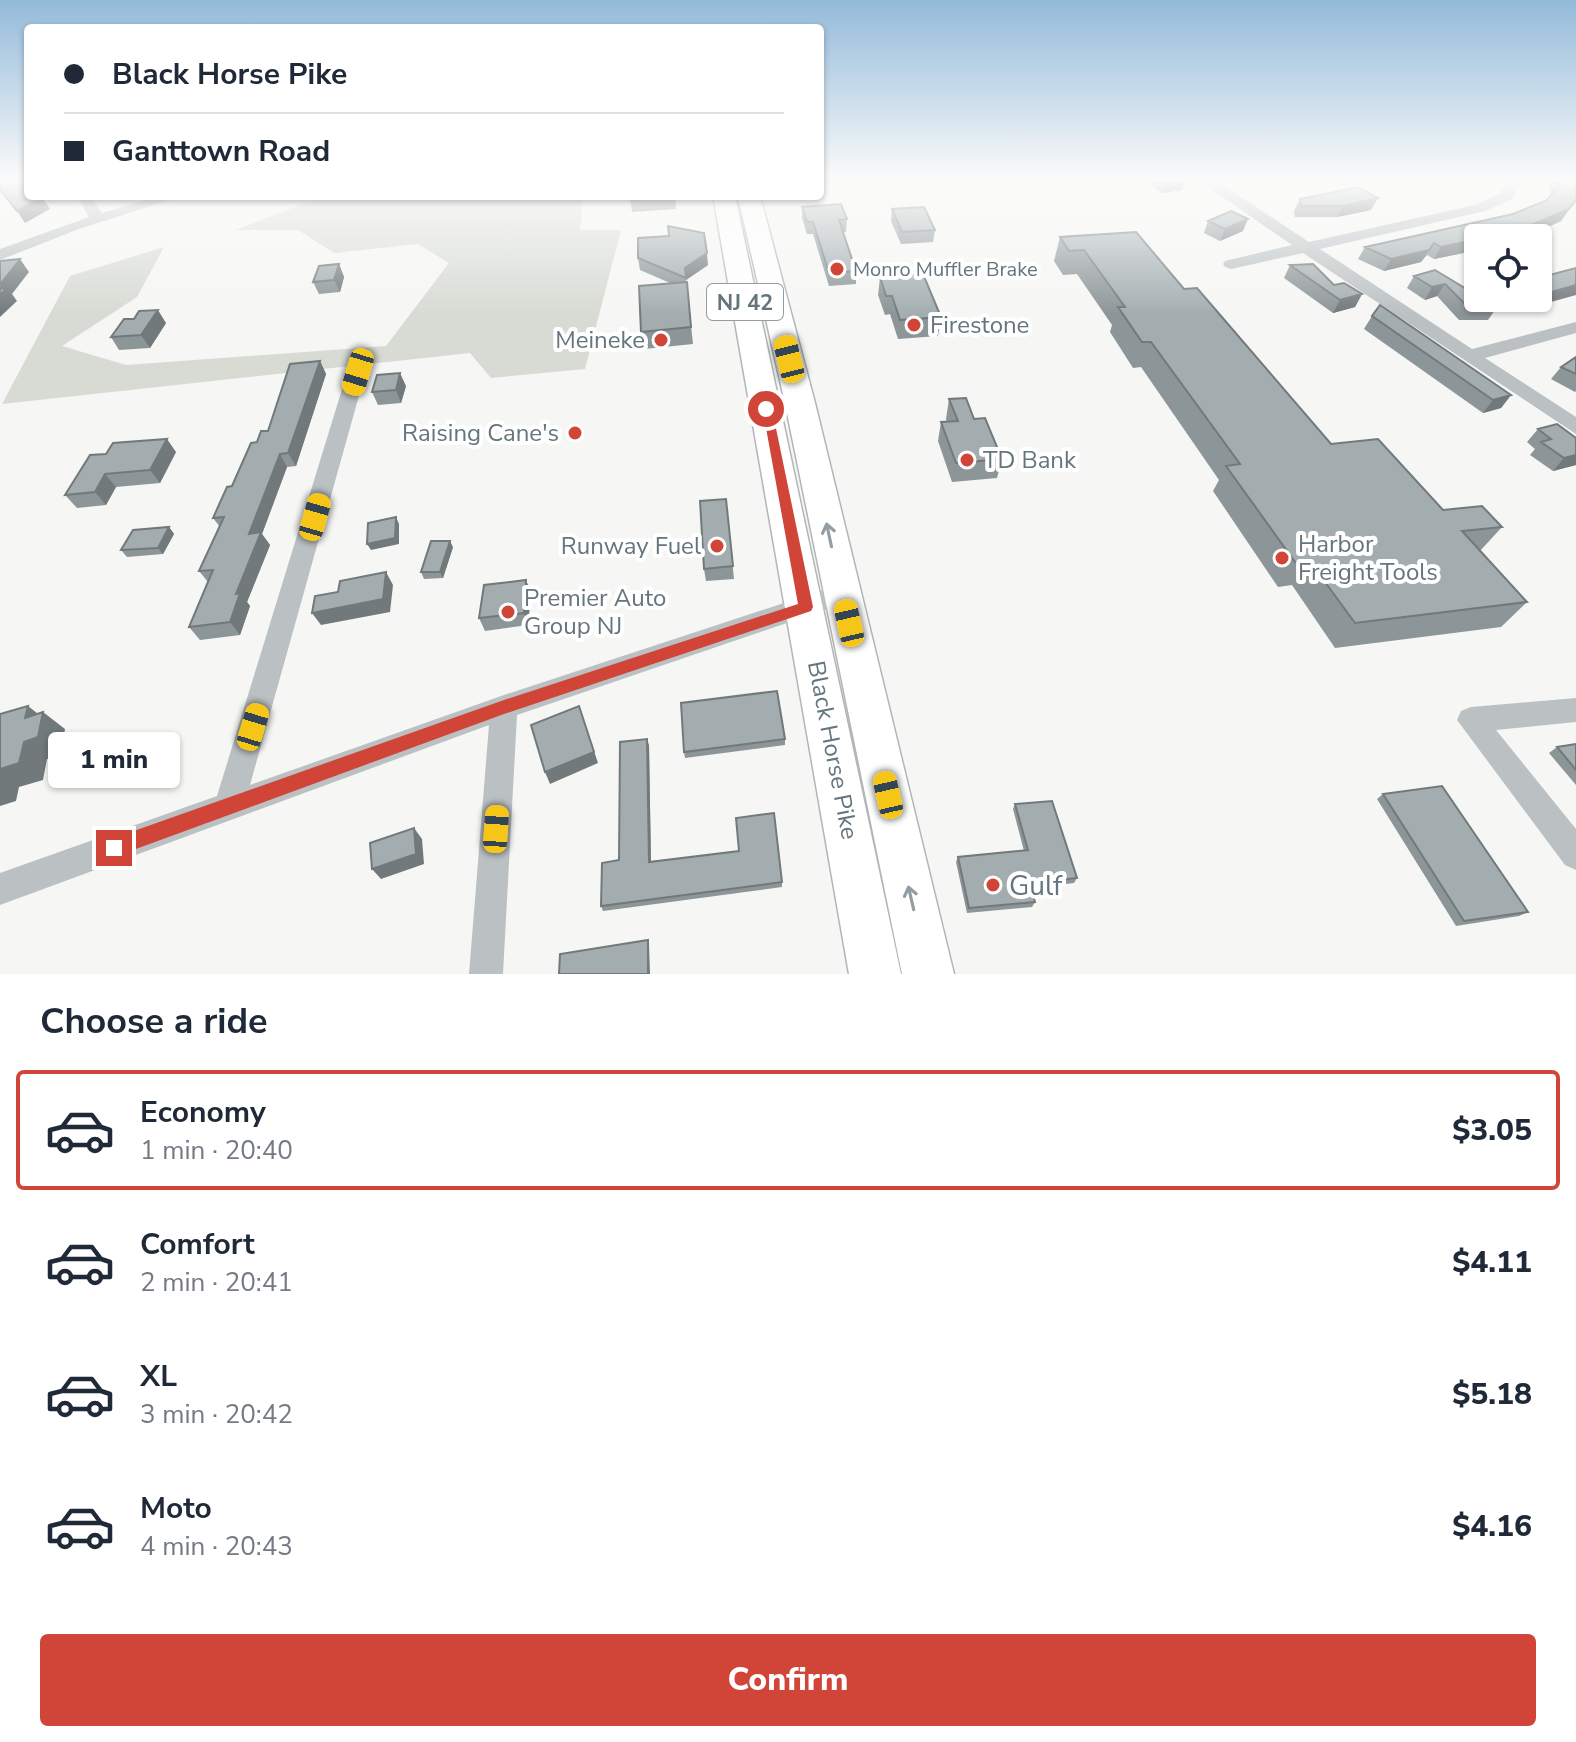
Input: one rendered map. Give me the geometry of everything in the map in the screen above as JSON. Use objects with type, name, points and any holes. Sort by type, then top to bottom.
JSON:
[{"type":"highway","name":"Black Horse Pike","points":[[731,223],[824,601],[928,974]]},
{"type":"highway","name":"Black Horse Pike","points":[[756,223],[800,403],[875,974]]},
{"type":"street","points":[[0,255],[83,223]]},
{"type":"street","points":[[1271,223],[1576,427]]},
{"type":"street","points":[[1231,264],[1408,223]]},
{"type":"street","points":[[1469,356],[1576,327]]},
{"type":"street","points":[[229,806],[360,360]]},
{"type":"street","points":[[0,889],[504,707],[824,601]]},
{"type":"street","points":[[486,974],[504,707]]},
{"type":"street","points":[[1576,710],[1471,720],[1576,854]]},
{"type":"shaded area","points":[[253,223],[581,223],[580,230],[621,230],[585,369],[491,378],[470,353],[2,404],[70,276],[164,247],[137,297],[62,346],[126,365],[386,346],[449,263],[418,244],[334,253],[298,230],[236,230]]},
{"type":"building","points":[[813,223],[840,223],[856,271],[829,273]]},
{"type":"building","points":[[898,223],[932,223],[935,230],[902,232]]},
{"type":"building","points":[[1213,223],[1238,223],[1225,229]]},
{"type":"building","points":[[1464,225],[1464,242],[1441,247],[1434,243],[1429,250],[1391,259],[1365,247]]},
{"type":"building","points":[[668,226],[704,233],[707,253],[685,268],[686,278],[638,258],[638,238],[669,236]]},
{"type":"building","points":[[1136,232],[1184,289],[1197,288],[1331,444],[1378,439],[1443,510],[1482,506],[1502,527],[1462,531],[1527,602],[1355,623],[1309,560],[1295,562],[1226,466],[1240,464],[1151,342],[1142,342],[1118,307],[1125,307],[1084,250],[1069,251],[1060,237]]},
{"type":"building","points":[[20,259],[0,285],[0,261]]},
{"type":"building","points":[[339,264],[334,280],[313,282],[319,266]]},
{"type":"building","points":[[1313,264],[1334,285],[1344,283],[1362,294],[1340,300],[1290,265]]},
{"type":"building","points":[[1576,268],[1576,285],[1552,292],[1552,274]]},
{"type":"building","points":[[1435,270],[1464,288],[1464,303],[1445,284],[1432,287],[1414,276]]},
{"type":"building","points":[[923,274],[941,317],[900,320],[892,296],[886,296],[880,277]]},
{"type":"building","points":[[687,282],[691,327],[641,332],[639,286]]},
{"type":"building","points":[[1380,305],[1511,395],[1493,400],[1372,316]]},
{"type":"building","points":[[158,310],[141,335],[111,337],[124,319],[134,319],[139,311]]},
{"type":"building","points":[[1576,357],[1576,374],[1561,367]]},
{"type":"building","points":[[320,361],[288,453],[280,454],[249,534],[261,532],[236,594],[240,593],[230,622],[189,627],[213,570],[199,571],[224,517],[213,518],[227,487],[232,486],[251,443],[257,442],[261,431],[268,431],[290,364]]},
{"type":"building","points":[[400,373],[396,390],[372,392],[377,375]]},
{"type":"building","points":[[966,398],[974,419],[985,418],[1002,459],[956,463],[941,422],[958,421],[949,399]]},
{"type":"building","points":[[1557,424],[1576,438],[1576,455],[1564,458],[1541,442],[1551,439],[1538,429]]},
{"type":"building","points":[[167,439],[150,470],[105,474],[95,492],[65,495],[90,455],[106,454],[113,443]]},
{"type":"building","name":"Runway Fuel","points":[[726,499],[733,566],[704,569],[700,501]]},
{"type":"building","points":[[396,517],[395,538],[367,544],[368,523]]},
{"type":"building","points":[[169,527],[158,548],[121,550],[133,530]]},
{"type":"building","points":[[431,541],[450,541],[440,572],[421,572]]},
{"type":"building","points":[[386,572],[383,599],[312,613],[315,596],[338,592],[340,581]]},
{"type":"building","points":[[526,580],[524,613],[479,618],[484,585]]},
{"type":"building","points":[[777,691],[785,739],[684,752],[681,703]]},
{"type":"building","points":[[28,706],[25,718],[43,712],[38,737],[24,742],[19,763],[0,769],[0,714]]},
{"type":"building","points":[[579,706],[594,752],[545,772],[531,725]]},
{"type":"building","points":[[647,739],[649,862],[739,851],[736,818],[774,813],[782,882],[601,906],[602,863],[619,860],[620,742]]},
{"type":"building","points":[[1576,744],[1576,770],[1557,747]]},
{"type":"building","points":[[1442,786],[1528,912],[1464,921],[1383,794]]},
{"type":"building","points":[[1052,801],[1077,878],[1030,883],[1035,902],[969,908],[958,857],[1028,850],[1015,804]]},
{"type":"building","points":[[414,828],[416,854],[372,869],[370,843]]},
{"type":"building","points":[[648,940],[648,974],[559,974],[560,954]]},
{"type":"place","name":"Monro Muffler Brake","points":[[837,269]]},
{"type":"place","name":"Firestone","points":[[914,325]]},
{"type":"place","name":"Meineke","points":[[661,340]]},
{"type":"place","name":"Raising Cane's","points":[[575,433]]},
{"type":"place","name":"TD Bank","points":[[967,460]]},
{"type":"place","name":"Runway Fuel","points":[[717,546]]},
{"type":"place","name":"Harbor Freight Tools","points":[[1282,558]]},
{"type":"place","name":"Premier Auto Group NJ","points":[[508,612]]},
{"type":"place","name":"Gulf","points":[[993,885]]},
{"type":"route","points":[[114,848],[504,707],[806,607],[766,409]]}]
